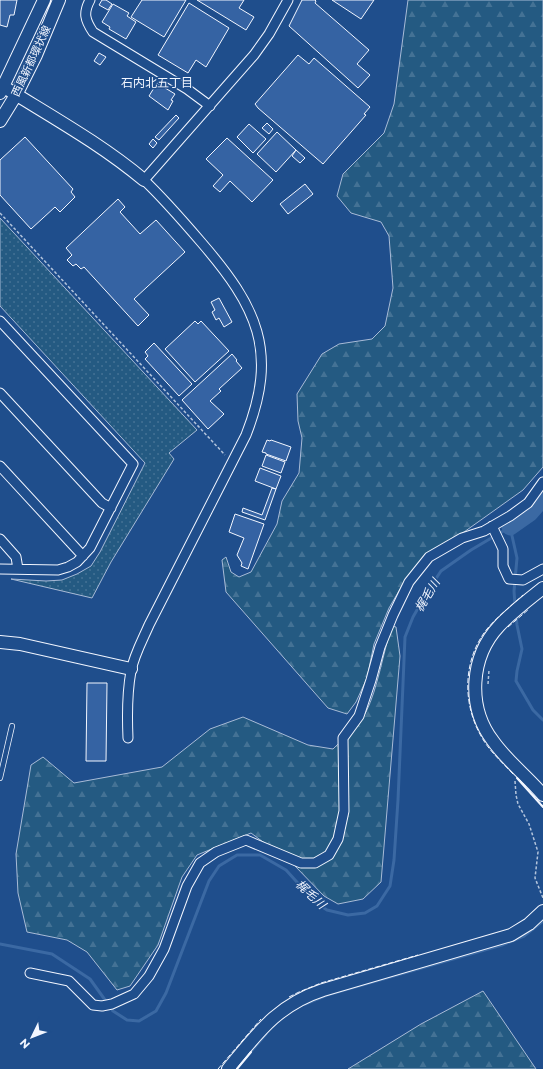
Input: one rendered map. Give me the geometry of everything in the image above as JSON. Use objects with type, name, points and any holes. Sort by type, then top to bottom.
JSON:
[{"type":"street","name":"西風新都環状線","points":[[1,88],[44,0]]},
{"type":"street","name":"西風新都環状線","points":[[0,121],[16,95],[36,55],[59,0]]},
{"type":"street","points":[[90,0],[86,7],[86,21],[93,32],[187,89],[210,106]]},
{"type":"street","points":[[144,180],[254,55],[269,34],[288,0]]},
{"type":"street","points":[[1,88],[16,95],[99,145],[144,180],[167,202],[234,282],[256,327],[261,353],[262,372],[257,402],[246,435],[149,625],[131,669],[127,717],[128,738]]},
{"type":"street","points":[[0,321],[133,464],[90,548],[83,556],[68,568],[58,570],[0,568]]},
{"type":"street","points":[[0,393],[102,503],[111,508]]},
{"type":"street","points":[[0,466],[83,556]]},
{"type":"street","points":[[30,973],[69,981],[93,1005],[102,1006],[112,1004],[134,994],[149,976],[164,949],[187,886],[200,864],[216,852],[246,840],[301,863],[315,863],[329,855],[338,838],[344,811],[343,738],[359,716],[380,647],[410,582],[429,557],[462,538],[493,528],[528,503],[543,482]]},
{"type":"street","points":[[493,528],[504,551],[504,567],[514,580],[523,580],[543,569]]},
{"type":"street","points":[[0,539],[16,557],[18,569]]},
{"type":"street","points":[[543,588],[506,619],[492,634],[482,653],[476,673],[475,694],[479,714],[487,733],[500,750],[543,795]]},
{"type":"street","points":[[0,642],[20,644],[131,669]]},
{"type":"street","points":[[228,1069],[270,1020],[283,1009],[302,998],[323,990],[511,935],[529,924],[543,911]]},
{"type":"lane","points":[[0,778],[12,726]]},
{"type":"path","points":[[0,213],[225,456]]},
{"type":"path","points":[[516,766],[516,795],[518,804],[529,824],[538,852],[535,878],[543,898]]},
{"type":"green space","points":[[408,0],[543,0],[543,467],[523,490],[464,532],[432,551],[406,579],[389,608],[374,644],[367,678],[356,702],[347,714],[328,708],[226,592],[222,560],[226,557],[231,572],[239,577],[251,572],[277,524],[282,501],[299,473],[302,438],[298,421],[297,394],[322,354],[339,344],[372,339],[385,326],[393,288],[389,236],[381,222],[351,213],[337,196],[343,174],[384,133],[394,104]]},
{"type":"green space","points":[[0,218],[197,430],[169,453],[174,459],[111,562],[92,598],[11,579],[46,581],[62,580],[91,566],[100,552],[145,463],[0,306]]},
{"type":"green space","points":[[392,626],[396,627],[400,656],[381,882],[363,899],[338,904],[324,896],[294,865],[251,833],[197,855],[182,877],[158,945],[130,986],[117,990],[87,952],[67,940],[27,932],[18,893],[16,854],[31,765],[43,757],[74,783],[162,767],[210,729],[243,717],[308,745],[333,749],[355,727],[366,712],[374,692]]},
{"type":"green space","points":[[483,991],[536,1069],[348,1069],[421,1024]]},
{"type":"building","points":[[0,0],[17,0],[14,15],[10,15],[7,27],[0,25]]},
{"type":"building","points":[[102,0],[106,0],[112,4],[108,10],[99,5]]},
{"type":"building","points":[[142,0],[186,0],[164,37],[131,17]]},
{"type":"building","points":[[197,0],[244,0],[239,8],[254,17],[246,30]]},
{"type":"building","points":[[302,0],[315,0],[315,3],[369,50],[357,64],[370,75],[358,88],[289,26]]},
{"type":"building","points":[[332,0],[374,0],[361,19]]},
{"type":"building","points":[[189,3],[229,28],[206,67],[196,60],[188,73],[158,55]]},
{"type":"building","points":[[113,4],[129,13],[127,16],[136,22],[126,39],[109,29],[110,27],[102,22]]},
{"type":"building","points":[[99,53],[106,57],[100,65],[94,61]]},
{"type":"building","points":[[298,55],[309,64],[314,58],[370,107],[364,114],[366,115],[323,164],[255,104]]},
{"type":"building","points":[[157,83],[175,94],[171,100],[173,101],[168,110],[149,96]]},
{"type":"building","points":[[176,115],[179,118],[159,140],[155,137]]},
{"type":"building","points":[[267,123],[273,129],[269,134],[262,128]]},
{"type":"building","points":[[249,124],[266,139],[253,153],[237,137]]},
{"type":"building","points":[[277,132],[296,150],[276,172],[257,154]]},
{"type":"building","points":[[25,137],[73,189],[71,192],[75,197],[60,212],[55,207],[31,229],[0,195],[0,160]]},
{"type":"building","points":[[227,138],[273,180],[252,202],[230,181],[220,192],[213,186],[223,175],[206,159]]},
{"type":"building","points":[[153,139],[157,143],[153,148],[149,144]]},
{"type":"building","points":[[296,150],[305,158],[300,163],[292,156]]},
{"type":"building","points":[[305,184],[313,194],[288,214],[280,204]]},
{"type":"building","points":[[118,199],[125,207],[120,212],[140,234],[156,220],[185,252],[134,299],[149,315],[138,326],[84,267],[81,269],[76,264],[73,266],[67,260],[72,255],[66,248]]},
{"type":"building","points":[[219,298],[232,322],[224,327],[219,318],[216,320],[212,312],[215,310],[211,302]]},
{"type":"building","points":[[195,321],[198,324],[201,321],[229,351],[195,382],[165,349]]},
{"type":"building","points":[[154,343],[192,384],[179,396],[145,359],[148,356],[145,352]]},
{"type":"building","points":[[232,354],[242,368],[219,389],[221,391],[210,401],[224,414],[208,429],[182,400]]},
{"type":"building","points":[[267,440],[291,447],[286,461],[262,452]]},
{"type":"building","points":[[266,455],[285,462],[281,473],[262,466]]},
{"type":"building","points":[[260,468],[281,476],[276,489],[255,481]]},
{"type":"building","points":[[272,488],[276,489],[265,520],[242,512],[243,508],[262,515]]},
{"type":"building","points":[[235,514],[264,524],[248,569],[241,566],[242,563],[237,555],[244,538],[229,532]]},
{"type":"building","points":[[87,683],[107,683],[106,761],[86,761]]},
{"type":"waterway","name":"梶毛川","points":[[510,527],[530,513],[543,498]]},
{"type":"waterway","name":"梶毛川","points":[[0,944],[52,954],[90,979],[113,1011],[127,1020],[139,1021],[156,1011],[166,993],[209,881],[219,866],[237,855],[260,855],[286,870],[315,902],[327,910],[348,915],[365,913],[377,906],[390,886],[394,860],[405,637],[413,617],[441,571],[471,550],[510,527],[517,558],[514,591],[515,605]]},
{"type":"waterway","points":[[516,615],[522,649],[516,681],[533,710],[543,720]]},
{"type":"waterway","points":[[305,1004],[327,995],[502,945],[524,936],[543,921]]},
{"type":"waterway","points":[[236,1069],[266,1034]]},
{"type":"fence","points":[[513,774],[492,751],[481,736],[471,710],[468,696],[468,681],[473,654],[479,641],[491,624],[523,595]]},
{"type":"fence","points":[[508,627],[529,609]]},
{"type":"fence","points":[[518,778],[543,806]]},
{"type":"fence","points":[[289,997],[321,983],[418,955]]},
{"type":"fence","points":[[218,1069],[261,1019]]},
{"type":"wall","points":[[517,778],[543,807]]},
{"type":"wall","points":[[237,1069],[251,1052]]},
{"type":"district","name":"石内北五丁目","points":[[157,82]]}]
